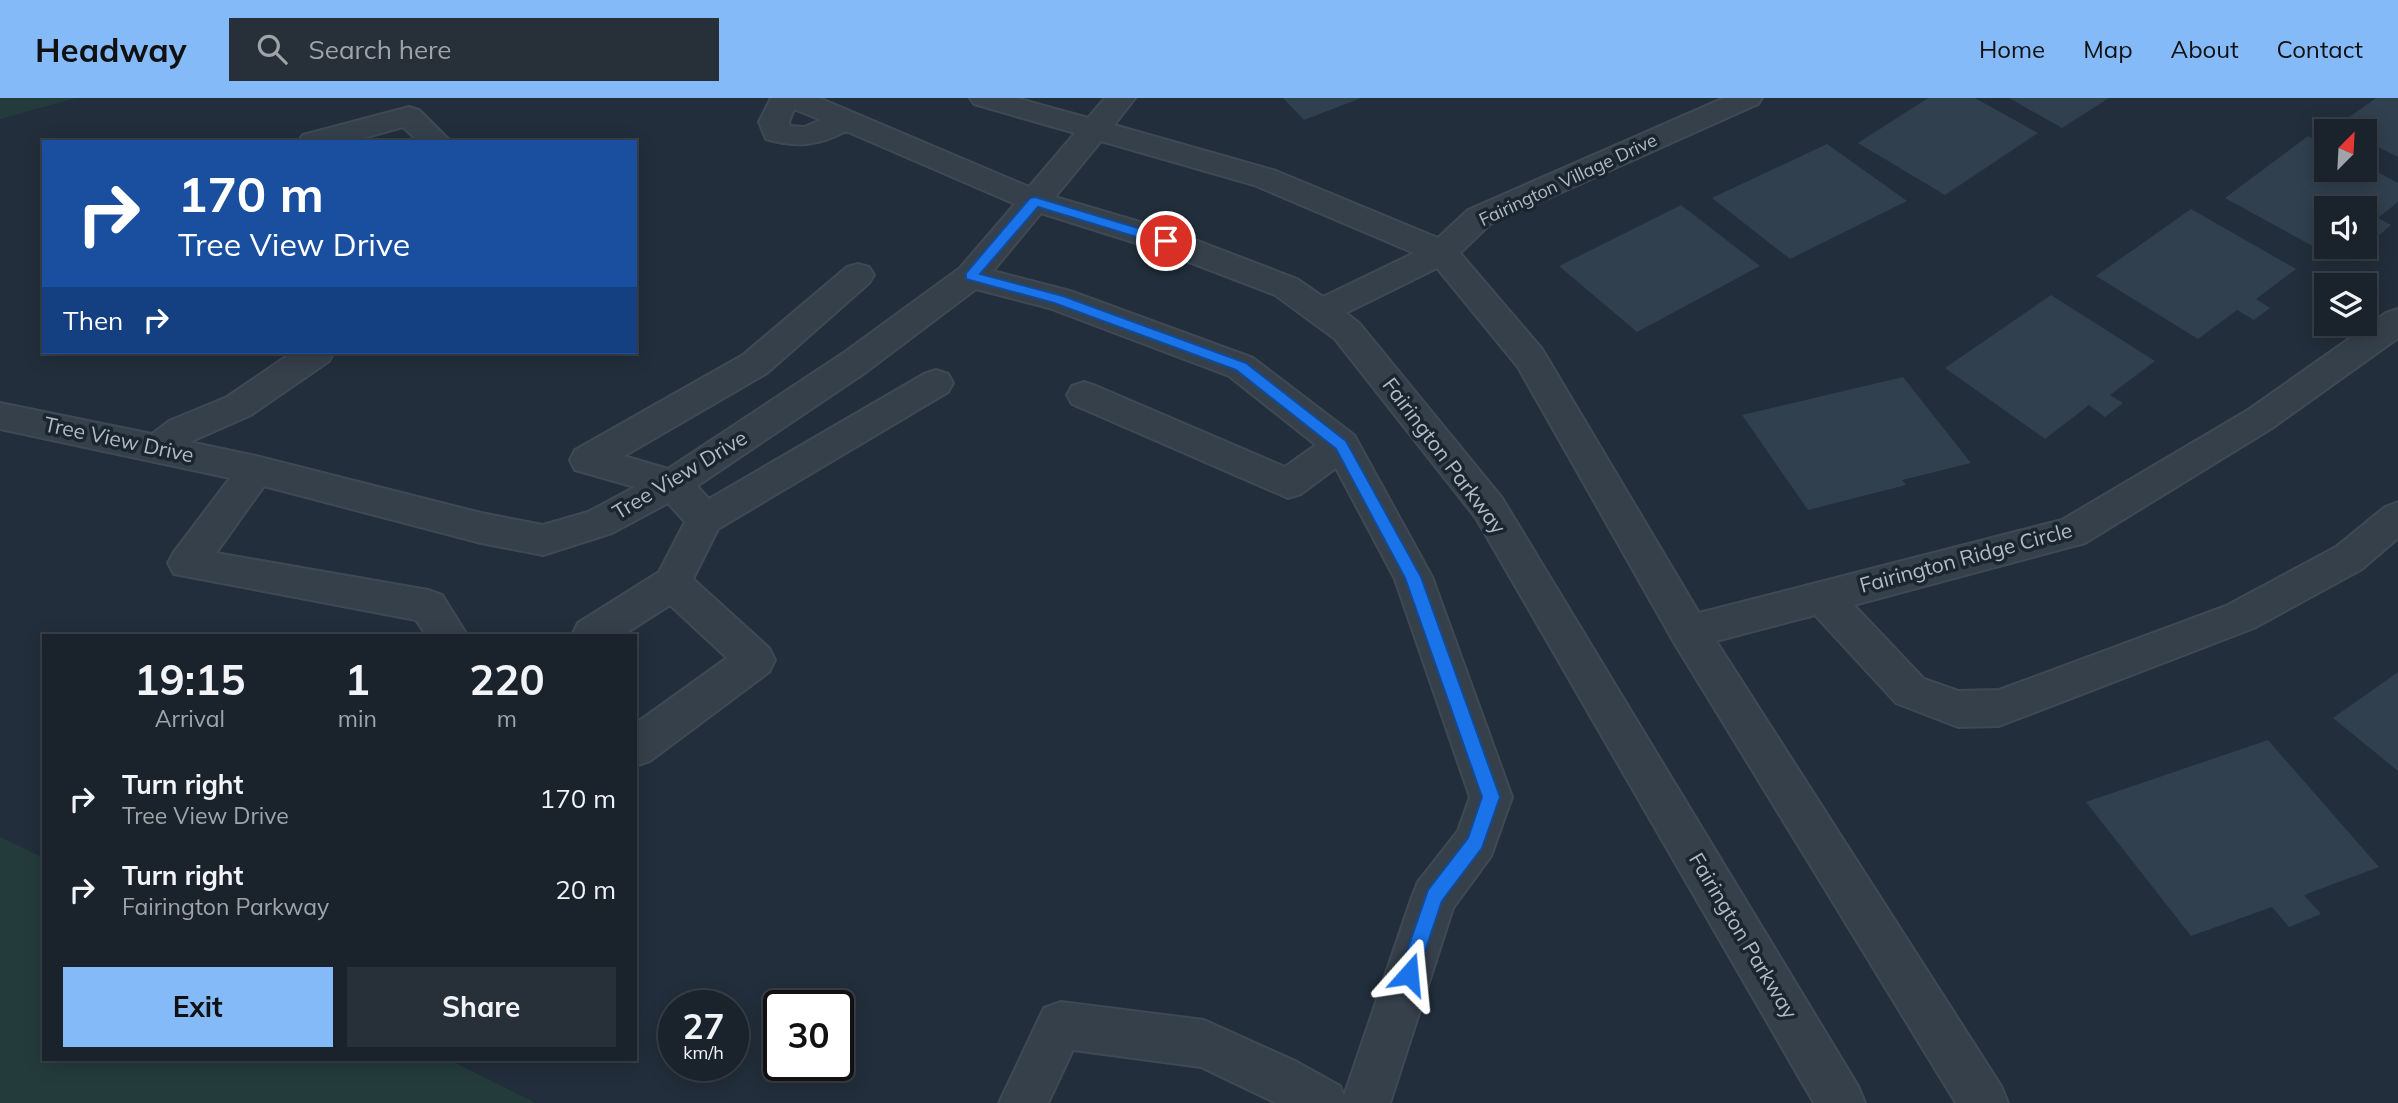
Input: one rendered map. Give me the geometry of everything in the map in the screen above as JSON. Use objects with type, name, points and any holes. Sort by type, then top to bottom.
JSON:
[{"type":"street","points":[[785,98],[774,122],[776,132],[788,137],[806,139],[846,120]]},
{"type":"street","name":"Fairington Parkway","points":[[794,98],[1035,201],[1166,241],[1286,287],[1347,331],[1489,508],[1841,1103]]},
{"type":"street","points":[[984,98],[1092,131],[1265,178],[1442,252],[1530,358],[1689,632],[1984,1103]]},
{"type":"street","name":"Tree View Drive","points":[[6,424],[158,449],[256,470],[481,528],[543,540],[598,523],[673,484],[854,363],[971,276],[1121,98]]},
{"type":"street","name":"Fairington Village Drive","points":[[1320,312],[1442,252],[1479,217],[1748,98]]},
{"type":"street","points":[[320,140],[410,116],[434,140]]},
{"type":"street","points":[[705,519],[673,484],[588,460],[755,364],[858,275]]},
{"type":"street","points":[[971,276],[1058,299],[1241,367],[1341,445],[1413,577],[1491,797],[1476,842],[1434,897],[1366,1103]]},
{"type":"street","name":"Fairington Ridge Circle","points":[[1689,632],[2072,532],[2260,419],[2398,321]]},
{"type":"street","points":[[158,449],[181,430],[239,406],[314,354]]},
{"type":"street","points":[[594,634],[672,583],[705,519],[936,383]]},
{"type":"street","points":[[1084,395],[1288,484],[1341,445]]},
{"type":"street","points":[[256,470],[187,563],[428,606],[446,634]]},
{"type":"street","points":[[1822,597],[1910,691],[1958,709],[1999,708],[2240,617],[2349,558],[2398,517]]},
{"type":"street","points":[[637,747],[755,660],[672,583]]},
{"type":"street","points":[[1023,1103],[1061,1025],[1204,1044],[1278,1078],[1323,1103]]},
{"type":"green space","points":[[0,98],[76,98],[0,119]]},
{"type":"green space","points":[[0,837],[42,857],[42,1061],[451,1061],[536,1103],[0,1103]]},
{"type":"building","points":[[1283,98],[1361,98],[1304,120]]},
{"type":"building","points":[[1928,98],[1975,98],[2038,133],[1945,195],[1858,143]]},
{"type":"building","points":[[2009,98],[2109,98],[2062,128]]},
{"type":"building","points":[[2376,98],[2398,98],[2398,157],[2377,146],[2377,119],[2347,119]]},
{"type":"building","points":[[2308,136],[2314,139],[2314,182],[2377,182],[2377,172],[2398,183],[2398,202],[2378,218],[2391,225],[2377,237],[2377,196],[2314,196],[2314,247],[2225,198]]},
{"type":"building","points":[[1827,144],[1907,201],[1790,259],[1712,198]]},
{"type":"building","points":[[1681,205],[1760,266],[1637,332],[1559,266]]},
{"type":"building","points":[[2191,209],[2296,269],[2256,299],[2270,308],[2254,320],[2237,310],[2198,339],[2096,276]]},
{"type":"building","points":[[2051,295],[2155,361],[2110,395],[2123,403],[2105,417],[2089,405],[2045,439],[1945,368]]},
{"type":"building","points":[[1903,377],[1971,463],[1902,480],[1906,485],[1808,510],[1742,415]]},
{"type":"building","points":[[2398,672],[2398,771],[2333,718]]},
{"type":"building","points":[[2268,740],[2379,867],[2304,895],[2321,914],[2289,927],[2272,907],[2191,936],[2086,802]]},
{"type":"route","points":[[1166,241],[1035,201],[971,276],[1058,299],[1241,367],[1341,445],[1413,577],[1491,797],[1476,842],[1434,897],[1409,974]]}]
